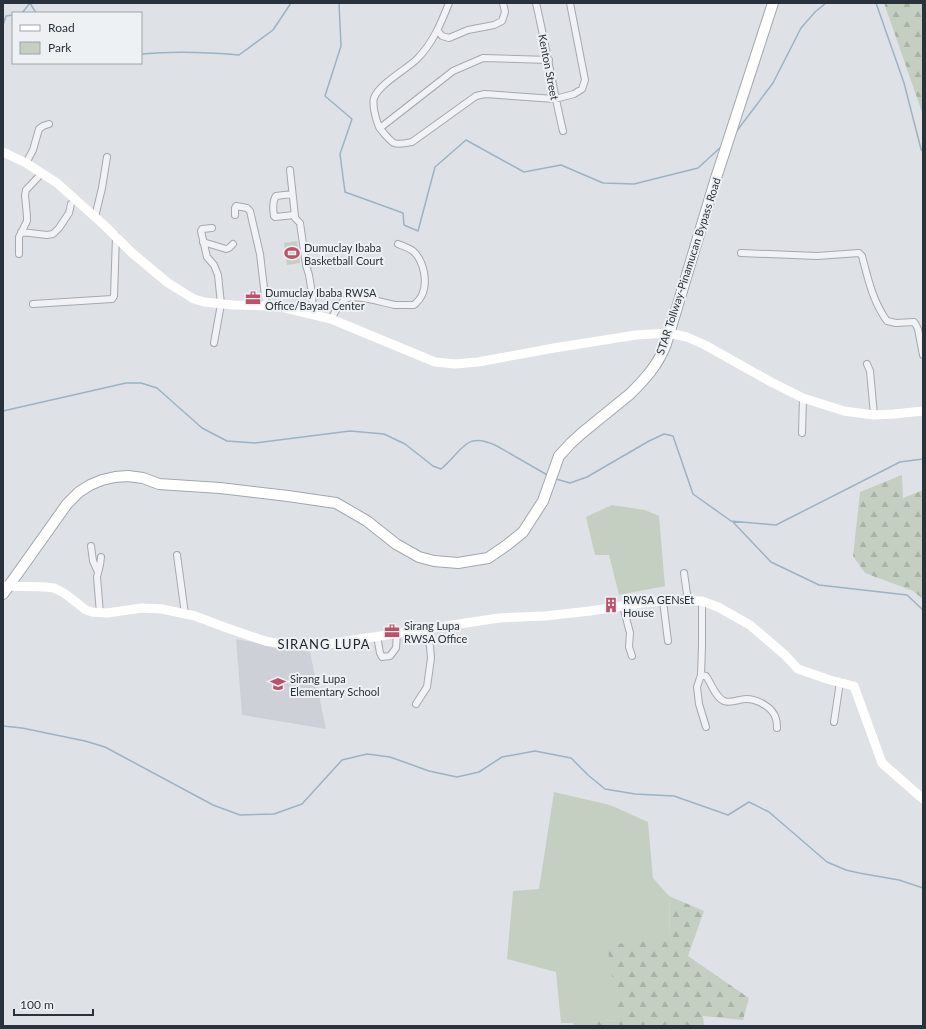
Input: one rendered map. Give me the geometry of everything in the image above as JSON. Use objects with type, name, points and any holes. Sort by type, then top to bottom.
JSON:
[{"type":"main road","name":"STAR Tollway-Pinamucan Bypass Road","points":[[5,589],[67,504],[90,484],[115,477],[128,476],[143,478],[159,484],[220,488],[336,503],[367,521],[396,544],[419,557],[434,561],[458,563],[488,558],[507,545],[523,532],[543,500],[559,456],[571,442],[630,394],[648,376],[661,355],[716,178],[773,3]]},
{"type":"street","points":[[449,3],[438,31],[426,49],[417,59],[381,88],[374,97],[373,105],[380,128],[394,143],[403,144],[412,142],[476,96],[485,94],[555,98],[574,94],[582,89],[585,80],[570,3]]},
{"type":"street","points":[[438,31],[442,36],[449,38],[468,30],[494,25],[502,21],[505,12],[503,3]]},
{"type":"street","name":"Kenton Street","points":[[536,3],[563,131]]},
{"type":"street","points":[[380,128],[453,71],[483,58],[549,60]]},
{"type":"street","points":[[26,163],[34,150],[40,129],[49,124]]},
{"type":"street","points":[[3,152],[26,163],[57,183],[116,236],[131,252],[168,283],[194,299],[204,302],[277,306],[313,314],[331,319],[436,362],[455,364],[478,362],[629,336],[668,333],[687,337],[706,345],[770,382],[803,398],[844,411],[874,415],[923,411]]},
{"type":"street","points":[[95,217],[107,157]]},
{"type":"street","points":[[290,170],[294,215],[300,223],[312,294],[313,314]]},
{"type":"street","points":[[19,254],[19,237],[28,216],[24,196],[26,190],[42,173]]},
{"type":"street","points":[[292,194],[276,196],[273,209],[275,217],[294,215]]},
{"type":"street","points":[[21,232],[47,235],[53,234],[69,213],[71,204]]},
{"type":"street","points":[[235,215],[236,206],[247,208],[250,212],[260,254],[266,305]]},
{"type":"street","points":[[212,228],[201,230],[207,257],[214,265],[217,273],[220,304],[214,343]]},
{"type":"street","points":[[34,304],[112,299],[114,296],[116,236]]},
{"type":"street","points":[[203,242],[226,249],[231,247],[233,244]]},
{"type":"street","points":[[331,319],[341,303],[350,297],[358,297],[395,305],[414,305],[419,300],[423,294],[425,284],[424,269],[418,257],[412,250],[398,244]]},
{"type":"street","points":[[741,253],[817,256],[859,253],[862,256],[872,291],[881,313],[887,321],[896,323],[914,322],[918,329],[923,355]]},
{"type":"street","points":[[867,364],[870,371],[874,415]]},
{"type":"street","points":[[802,433],[803,398]]},
{"type":"street","points":[[91,546],[93,561],[98,572]]},
{"type":"street","points":[[177,555],[185,614]]},
{"type":"street","points":[[100,613],[97,583],[101,557]]},
{"type":"street","points":[[684,573],[688,601]]},
{"type":"street","points":[[5,589],[54,588],[64,593],[86,610],[92,612],[107,613],[142,608],[162,609],[195,616],[265,641],[287,645],[314,646],[499,618],[545,616],[590,611],[642,602],[702,601],[750,625],[785,655],[798,669],[830,680],[854,686],[882,763],[923,799]]},
{"type":"street","points":[[663,601],[668,641]]},
{"type":"street","points":[[702,601],[701,675],[697,687],[699,704],[706,727]]},
{"type":"street","points":[[623,606],[630,633],[628,643],[632,656]]},
{"type":"street","points":[[416,704],[426,687],[431,658],[430,646],[424,630]]},
{"type":"street","points":[[377,636],[380,653],[382,657],[385,657],[390,656],[396,648],[397,634]]},
{"type":"street","points":[[701,675],[706,676],[711,682],[718,697],[724,702],[745,699],[760,702],[770,708],[774,713],[777,728]]},
{"type":"street","points":[[834,722],[840,682]]},
{"type":"shaded area","name":"Sirang Lupa Elementary School","points":[[236,639],[310,652],[326,729],[242,715]]},
{"type":"green space","points":[[884,3],[923,3],[923,115]]},
{"type":"green space","name":"Dumuclay Ibaba Basketball Court","points":[[297,241],[300,263],[287,265],[284,243]]},
{"type":"green space","points":[[902,475],[903,498],[923,490],[923,599],[913,591],[865,573],[853,556],[860,492]]},
{"type":"green space","points":[[612,505],[645,510],[659,516],[665,586],[619,595],[609,555],[595,555],[586,517]]},
{"type":"green space","points":[[554,792],[610,805],[648,822],[653,878],[669,896],[670,938],[619,1020],[588,1022],[588,1026],[573,1026],[573,1023],[561,1023],[556,972],[507,959],[513,891],[539,889]]},
{"type":"green space","points":[[669,896],[704,911],[688,956],[749,998],[743,1020],[703,1016],[704,1026],[588,1026],[588,1022],[619,1020],[607,945],[670,938]]},
{"type":"waterway","points":[[30,3],[35,12]]},
{"type":"waterway","points":[[23,12],[30,3]]},
{"type":"waterway","points":[[142,54],[190,52],[239,55],[273,30],[291,3]]},
{"type":"waterway","points":[[339,3],[341,46],[325,96],[352,119],[340,154],[345,192],[403,213],[404,225],[418,231],[435,167],[466,140],[524,172],[561,165],[603,183],[634,184],[698,168],[722,146]]},
{"type":"waterway","points":[[736,132],[773,83],[801,28],[815,12],[826,3]]},
{"type":"waterway","points":[[876,3],[904,83],[923,152]]},
{"type":"waterway","points":[[3,25],[6,16],[12,15]]},
{"type":"waterway","points":[[3,411],[126,383],[141,383],[157,388],[202,428],[227,441],[255,443],[350,431],[384,434],[405,444],[433,466],[441,469],[465,445],[478,440],[497,446],[549,476]]},
{"type":"waterway","points":[[556,479],[570,483],[587,477],[649,441],[664,434],[673,436],[693,494],[731,521],[776,525],[900,462],[923,459]]},
{"type":"waterway","points":[[732,521],[771,562],[819,585],[907,595],[923,610]]},
{"type":"waterway","points":[[3,726],[22,728],[85,741],[105,747],[213,805],[240,815],[274,814],[302,804],[342,760],[367,754],[390,757],[429,771],[457,777],[479,772],[502,757],[535,751],[571,758],[605,789],[635,794],[674,796],[728,815],[749,802],[769,812],[827,862],[846,870],[899,880],[923,888]]},
{"type":"place","name":"Dumuclay Ibaba Basketball Court","points":[[292,253]]},
{"type":"place","name":"Dumuclay Ibaba RWSA Office/Bayad Center","points":[[253,298]]},
{"type":"place","name":"RWSA GENsEt House","points":[[611,605]]},
{"type":"place","name":"Sirang Lupa RWSA Office","points":[[392,631]]},
{"type":"place","name":"Sirang Lupa Elementary School","points":[[278,684]]},
{"type":"district","name":"SIRANG LUPA","points":[[324,644]]}]
